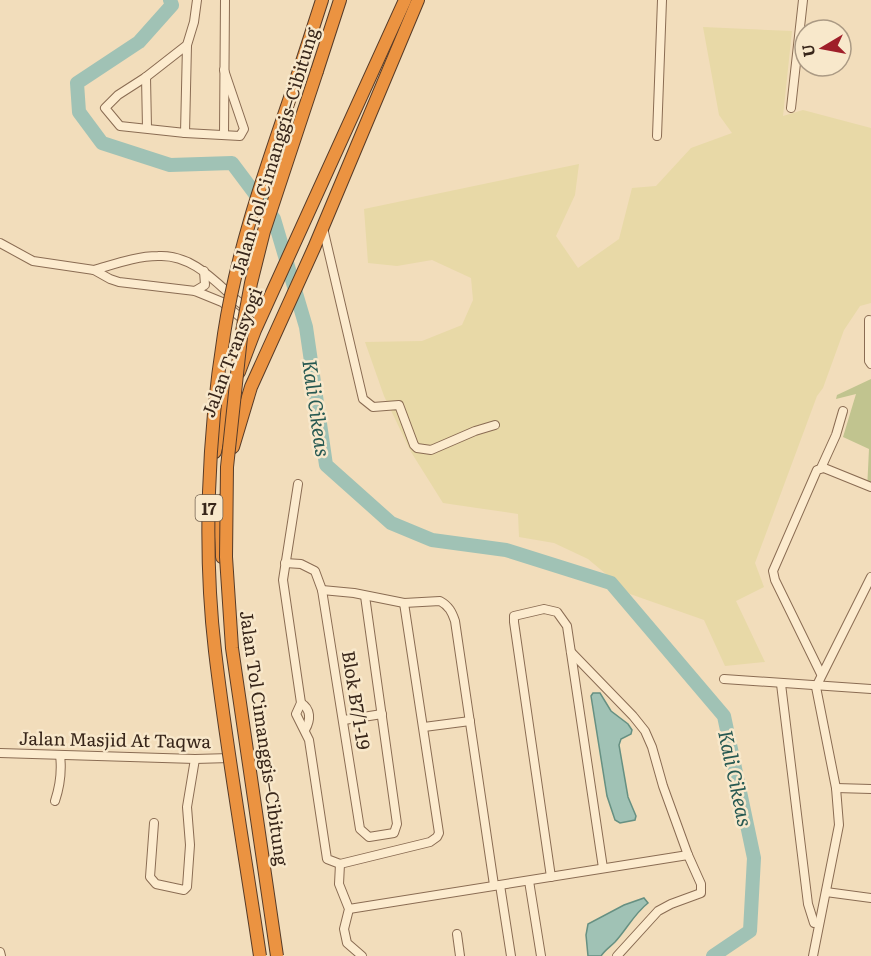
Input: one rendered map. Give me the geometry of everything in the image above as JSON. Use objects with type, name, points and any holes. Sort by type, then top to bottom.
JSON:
[{"type":"highway","name":"Jalan Tol Cimanggis–Cibitung","points":[[259,956],[215,649],[209,558],[210,466],[224,334],[234,279],[248,226],[322,0]]},
{"type":"highway","name":"Jalan Tol Cimanggis–Cibitung","points":[[278,956],[232,648],[226,557],[227,467],[241,337],[251,283],[264,231],[340,0]]},
{"type":"highway","name":"Jalan Transyogi","points":[[259,956],[214,647],[204,535],[207,489],[220,426],[255,330],[405,0]]},
{"type":"highway","name":"Jalan Transyogi","points":[[278,956],[224,579],[220,516],[230,460],[245,401],[314,248],[418,0]]},
{"type":"highway","points":[[244,855],[250,860],[258,857],[263,851]]},
{"type":"highway","points":[[248,885],[259,877],[268,879]]},
{"type":"street","points":[[185,133],[187,45],[194,22],[197,0]]},
{"type":"street","points":[[224,135],[225,0]]},
{"type":"street","points":[[657,136],[662,0]]},
{"type":"street","points":[[791,108],[803,0]]},
{"type":"street","points":[[187,45],[146,77],[118,95],[105,108],[120,126],[240,136],[244,129],[224,70]]},
{"type":"street","points":[[146,77],[147,128]]},
{"type":"street","points":[[322,227],[363,399],[373,407],[399,405],[417,448],[431,450],[495,425]]},
{"type":"street","points":[[0,243],[33,261],[94,270],[119,282],[195,291],[222,302],[255,330]]},
{"type":"street","points":[[94,270],[142,257],[162,255],[192,264],[204,271],[235,298],[263,313]]},
{"type":"street","points":[[195,291],[205,285],[204,271]]},
{"type":"street","points":[[869,320],[869,361],[871,364]]},
{"type":"street","points":[[821,674],[773,573],[817,470],[821,468],[836,435],[843,411]]},
{"type":"street","points":[[821,468],[871,487]]},
{"type":"street","points":[[298,484],[283,580],[301,703],[305,705],[310,715],[309,724],[305,730],[309,740],[327,859],[340,864],[430,842],[437,837],[439,827],[404,603]]},
{"type":"street","name":"Blok B7/1-19","points":[[285,563],[300,564],[315,571],[322,590],[360,829],[369,837],[394,833],[397,824],[382,714]]},
{"type":"street","points":[[813,956],[838,835],[839,814],[816,687],[871,578]]},
{"type":"street","points":[[322,590],[404,603],[440,601],[452,613],[511,956]]},
{"type":"street","points":[[344,720],[382,714],[365,596]]},
{"type":"street","points":[[551,877],[514,622],[514,616],[544,609],[557,612],[567,626],[603,868]]},
{"type":"street","points":[[571,652],[645,731],[688,855],[701,885],[701,893],[658,911],[617,956]]},
{"type":"street","points":[[724,679],[871,689]]},
{"type":"street","points":[[781,684],[808,904],[814,923]]},
{"type":"street","points":[[424,727],[470,721]]},
{"type":"street","name":"Jalan Masjid At Taqwa","points":[[0,753],[230,758]]},
{"type":"street","points":[[55,801],[60,787],[62,766],[60,755]]},
{"type":"street","points":[[154,823],[150,878],[156,884],[184,890],[187,887],[190,844],[187,807],[195,759]]},
{"type":"street","points":[[836,788],[871,789]]},
{"type":"street","points":[[349,909],[688,855]]},
{"type":"street","points":[[340,864],[339,884],[349,909],[344,929],[347,943],[362,956]]},
{"type":"street","points":[[528,881],[541,956]]},
{"type":"street","points":[[826,892],[871,898]]},
{"type":"street","points":[[457,934],[460,956]]},
{"type":"shaded area","points":[[703,27],[792,31],[783,116],[803,110],[871,128],[871,303],[860,306],[844,330],[823,388],[817,396],[755,563],[764,587],[736,601],[765,662],[725,666],[704,620],[630,594],[588,559],[554,543],[519,537],[518,514],[443,503],[411,452],[384,396],[365,342],[422,341],[462,325],[473,300],[471,278],[432,260],[397,266],[368,263],[364,209],[579,164],[575,195],[556,236],[578,268],[619,239],[632,188],[656,186],[691,148],[732,133],[719,115]]},
{"type":"shaded area","points":[[593,693],[600,693],[611,711],[632,730],[631,734],[621,739],[619,745],[628,797],[636,816],[635,820],[620,823],[615,820],[607,796],[591,696]]},
{"type":"shaded area","points":[[644,898],[648,903],[615,942],[601,956],[588,956],[586,935],[588,924],[624,905]]},
{"type":"green space","points":[[871,379],[871,491],[867,490],[869,449],[843,437],[856,394],[836,399],[837,395]]},
{"type":"waterway","name":"Kali Cikeas","points":[[170,0],[172,5],[139,42],[77,83],[79,112],[102,143],[170,165],[232,163],[274,219],[306,327],[326,465],[391,523],[432,540],[506,550],[611,583],[724,716],[754,858],[750,931],[713,956]]}]
